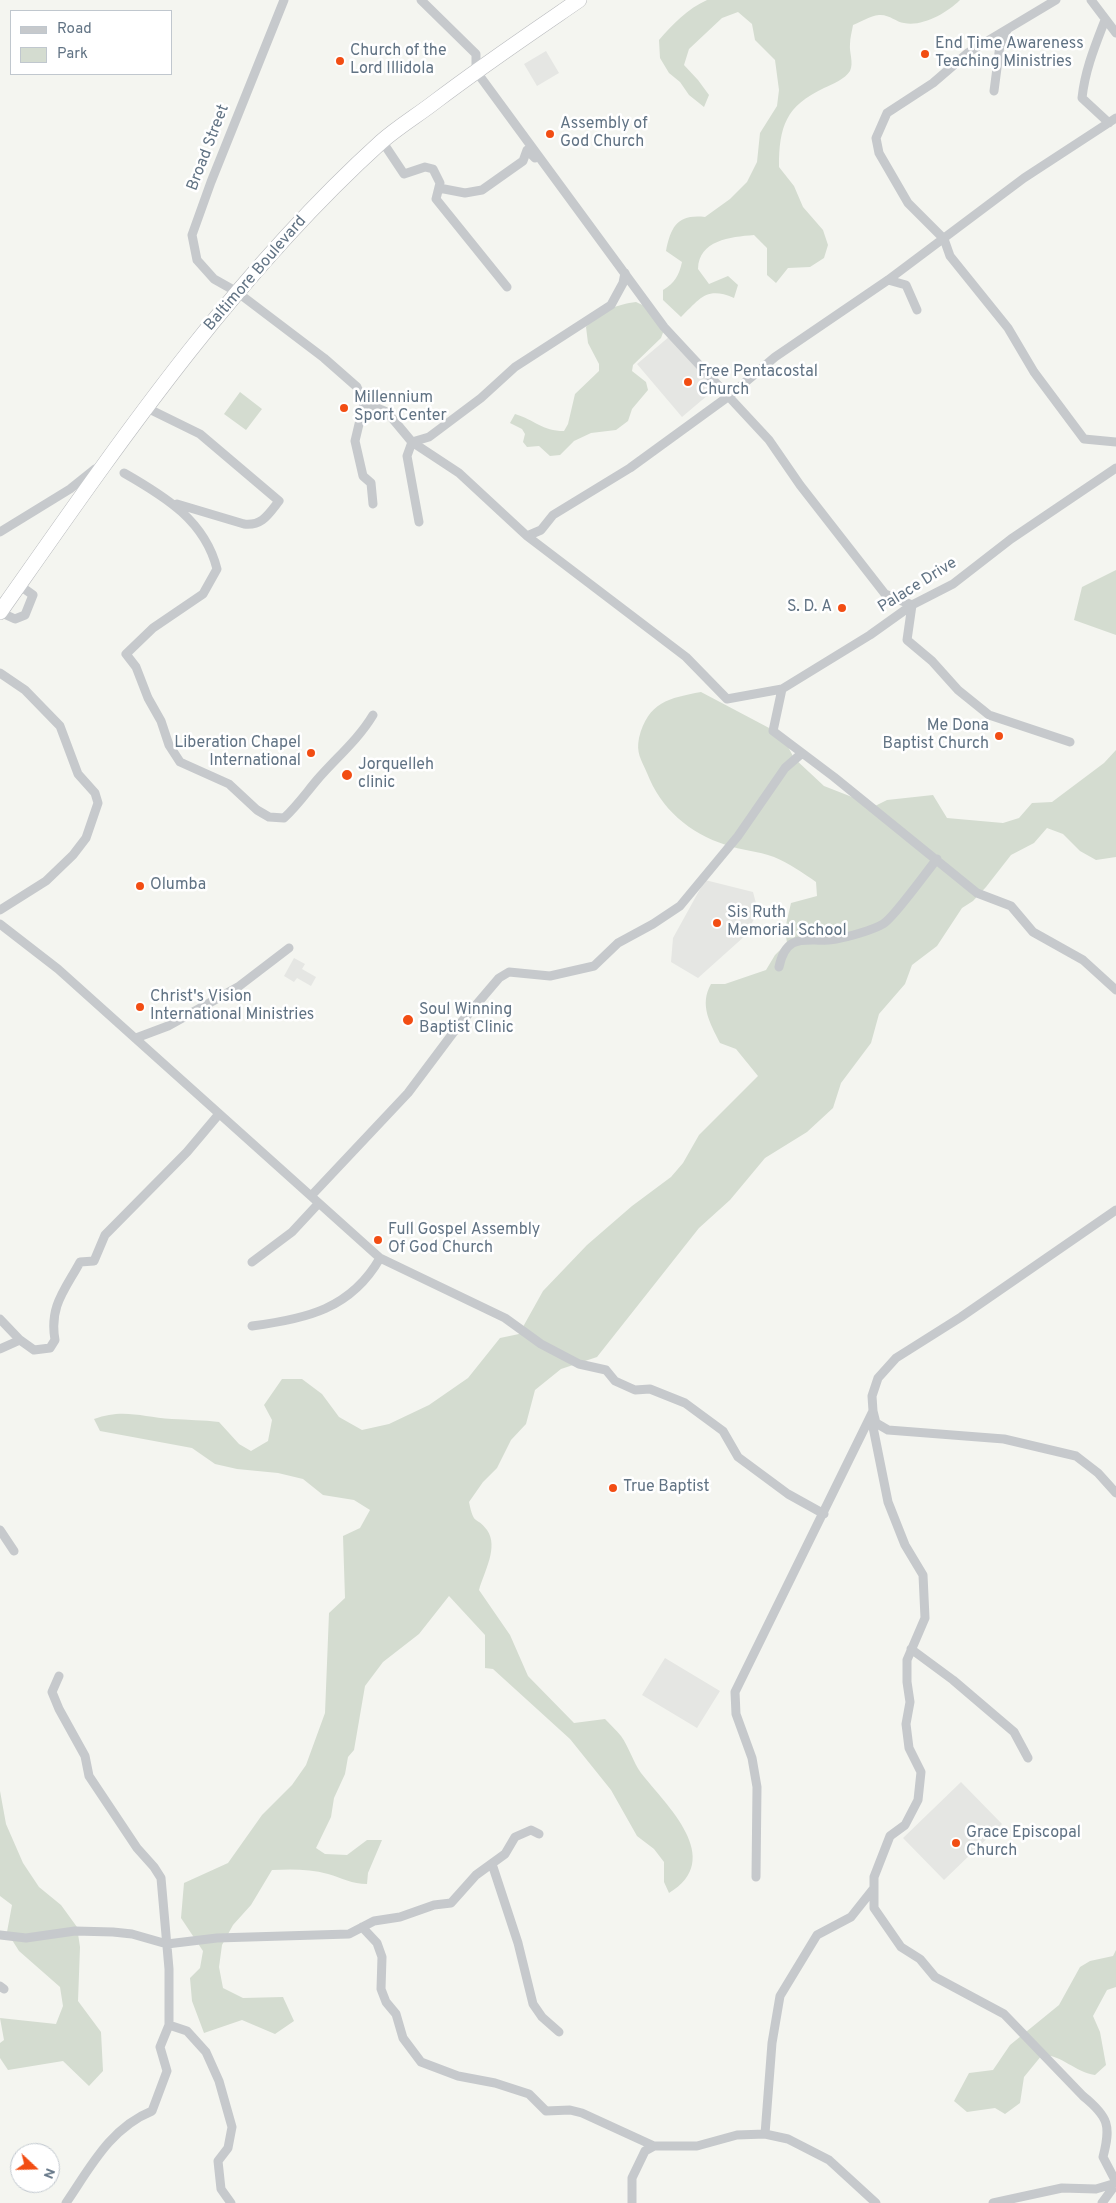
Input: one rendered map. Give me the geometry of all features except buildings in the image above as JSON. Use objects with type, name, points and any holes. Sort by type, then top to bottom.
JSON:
[{"type":"highway","name":"Baltimore Boulevard","points":[[0,612],[147,408],[236,292],[280,241],[382,141],[476,71],[578,0]]},
{"type":"street","name":"Broad Street","points":[[284,0],[211,182],[192,235],[197,260],[214,279],[236,292],[324,358],[357,387],[364,402]]},
{"type":"street","points":[[421,0],[476,54],[476,71],[642,297],[682,347],[769,440],[800,485],[885,594],[912,605],[906,640],[932,661],[958,690],[989,715],[1070,742]]},
{"type":"street","points":[[1056,0],[970,52],[933,83],[887,113],[876,138],[879,153],[908,203],[944,239],[950,256],[1008,328],[1034,372],[1084,439],[1116,442]]},
{"type":"street","points":[[1091,0],[1116,33]]},
{"type":"street","points":[[527,536],[541,530],[553,515],[630,468],[729,396],[775,357],[888,280],[1032,173],[1112,121],[1090,107],[1082,98],[1086,70],[1105,20]]},
{"type":"street","points":[[994,91],[1000,45],[1007,30]]},
{"type":"street","points":[[382,141],[404,174],[424,166],[433,169],[440,183],[436,200],[507,287]]},
{"type":"street","points":[[439,188],[465,192],[482,190],[523,160],[527,150],[553,177]]},
{"type":"street","points":[[412,442],[429,437],[482,398],[515,367],[611,306],[623,283],[625,273],[642,297]]},
{"type":"street","points":[[888,280],[906,285],[917,310]]},
{"type":"street","points":[[373,504],[371,483],[363,476],[355,441],[364,402],[387,412],[412,442],[459,473],[527,536],[686,657],[727,699],[782,689],[773,731],[801,754],[834,777],[977,893],[1011,906],[1033,932],[1083,960],[1116,990]]},
{"type":"street","points":[[124,474],[172,502],[194,510],[254,525],[265,519],[279,501],[200,434],[147,408]]},
{"type":"street","points":[[412,442],[407,456],[419,522]]},
{"type":"street","points":[[0,532],[70,489],[109,459]]},
{"type":"street","name":"Palace Drive","points":[[782,689],[870,635],[912,605],[953,584],[1011,539],[1116,468]]},
{"type":"street","points":[[172,502],[203,535],[213,550],[218,569],[203,594],[153,628],[126,654],[136,668],[161,720],[169,745],[180,762],[229,784],[257,810],[270,817],[284,818],[300,803],[317,780],[364,729],[373,715]]},
{"type":"street","points":[[0,612],[15,619],[26,614],[33,595],[19,585]]},
{"type":"street","points":[[0,673],[25,690],[60,726],[78,774],[95,793],[98,803],[86,838],[73,855],[46,881],[0,910]]},
{"type":"street","points":[[311,1196],[408,1093],[459,1025],[498,978],[509,972],[550,976],[594,966],[618,942],[653,924],[680,906],[738,836],[785,768],[801,754]]},
{"type":"street","points":[[779,967],[782,953],[790,945],[805,939],[835,939],[884,924],[937,859]]},
{"type":"street","points":[[0,924],[58,969],[380,1258],[505,1318],[541,1344],[579,1364],[606,1370],[615,1381],[635,1390],[650,1389],[684,1403],[723,1431],[738,1457],[788,1494],[824,1514]]},
{"type":"street","points":[[136,1038],[168,1026],[238,986],[288,948]]},
{"type":"street","points":[[0,1319],[20,1340],[34,1350],[50,1348],[55,1340],[52,1322],[62,1293],[80,1262],[94,1261],[106,1235],[187,1152],[219,1114]]},
{"type":"street","points":[[252,1262],[292,1232],[318,1204]]},
{"type":"street","points":[[1116,1210],[984,1302],[896,1358],[878,1378],[872,1396],[876,1423],[873,1427],[888,1502],[906,1545],[923,1575],[925,1618],[907,1660],[906,1682],[910,1702],[906,1724],[909,1748],[921,1772],[918,1800],[905,1825],[890,1836],[874,1877],[874,1908],[901,1947],[920,1959],[935,1977],[1004,2014],[1102,2114],[1109,2134],[1103,2157],[1116,2183]]},
{"type":"street","points":[[252,1326],[313,1314],[350,1296],[370,1276],[380,1258]]},
{"type":"street","points":[[0,1349],[20,1340]]},
{"type":"street","points":[[756,1877],[757,1787],[752,1758],[736,1714],[735,1692],[784,1588],[824,1514],[873,1411]]},
{"type":"street","points":[[876,1423],[888,1430],[1004,1439],[1076,1456],[1098,1473],[1116,1493]]},
{"type":"street","points":[[0,1530],[14,1551]]},
{"type":"street","points":[[911,1649],[953,1680],[1014,1732],[1028,1758]]},
{"type":"street","points":[[59,1676],[52,1692],[59,1709],[85,1756],[88,1776],[160,1878],[167,1944],[169,2025],[160,2047],[167,2072],[152,2111],[137,2117],[102,2149],[66,2203]]},
{"type":"street","points":[[0,1935],[26,1938],[74,1931],[112,1932],[132,1934],[167,1944],[217,1938],[349,1934],[383,1919],[400,1917],[434,1905],[451,1904],[476,1875],[504,1854],[515,1838],[531,1830],[538,1834]]},
{"type":"street","points":[[492,1864],[518,1943],[533,2004],[542,2017],[559,2032]]},
{"type":"street","points":[[764,2134],[772,2043],[780,1996],[818,1935],[851,1917],[874,1888]]},
{"type":"street","points":[[362,1928],[377,1943],[382,1957],[381,1989],[386,2002],[396,2014],[404,2038],[421,2062],[452,2074],[478,2081],[495,2083],[529,2094],[546,2110],[570,2110],[582,2113],[654,2146],[697,2146],[737,2136],[764,2134],[788,2139],[829,2160],[876,2203]]},
{"type":"street","points":[[169,2025],[186,2030],[206,2052],[219,2081],[232,2127],[228,2148],[218,2161],[221,2189],[230,2203]]},
{"type":"street","points":[[632,2203],[632,2178],[637,2165],[645,2151],[654,2146]]},
{"type":"street","points":[[993,2203],[1062,2188],[1096,2190],[1116,2183]]},
{"type":"street","points":[[1102,2203],[1116,2183]]},
{"type":"shaded area","points":[[546,51],[559,73],[537,86],[524,64]]},
{"type":"shaded area","points":[[670,336],[715,389],[682,417],[637,364]]},
{"type":"shaded area","name":"Sis Ruth Memorial School","points":[[705,880],[753,892],[758,911],[746,935],[698,978],[671,962],[673,938]]},
{"type":"shaded area","points":[[294,958],[305,964],[302,969],[316,977],[311,986],[297,978],[294,982],[284,976]]},
{"type":"shaded area","points":[[665,1658],[720,1691],[697,1728],[642,1695]]},
{"type":"shaded area","points":[[961,1782],[1002,1824],[944,1880],[903,1838]]},
{"type":"green space","points":[[707,0],[960,0],[934,18],[919,23],[904,23],[879,15],[853,25],[850,42],[852,65],[848,74],[801,102],[787,119],[781,140],[779,167],[794,186],[803,207],[823,230],[828,245],[824,258],[810,267],[788,268],[776,283],[767,275],[767,248],[754,235],[735,237],[717,242],[704,252],[698,269],[709,284],[728,276],[738,285],[734,298],[717,293],[704,296],[681,317],[663,300],[663,290],[676,278],[682,262],[666,251],[673,228],[682,220],[705,217],[730,199],[747,182],[757,162],[760,133],[777,106],[779,90],[775,60],[755,40],[752,24],[738,12],[722,18],[689,49],[684,65],[709,95],[704,107],[689,95],[680,82],[669,73],[660,58],[659,40],[687,12]]},
{"type":"green space","points":[[636,302],[649,308],[664,330],[661,338],[633,365],[632,371],[646,382],[648,390],[632,409],[628,421],[616,430],[591,433],[574,441],[560,455],[550,456],[539,446],[527,447],[523,442],[525,434],[522,429],[510,423],[515,414],[544,427],[556,431],[564,431],[568,424],[575,394],[599,371],[599,364],[588,343],[586,327],[596,317],[608,310]]},
{"type":"green space","points":[[240,392],[262,409],[246,430],[224,414]]},
{"type":"green space","points":[[1116,570],[1116,635],[1074,620],[1082,587]]},
{"type":"green space","points":[[701,692],[771,729],[786,743],[794,758],[824,786],[875,806],[887,800],[933,795],[947,818],[1003,823],[1019,818],[1032,803],[1052,802],[1104,763],[1116,750],[1116,857],[1096,860],[1080,851],[1063,834],[1047,828],[1034,843],[1011,855],[986,887],[973,901],[962,908],[937,946],[912,965],[905,984],[879,1014],[871,1043],[841,1083],[833,1108],[807,1132],[765,1158],[730,1200],[699,1228],[597,1357],[561,1369],[535,1390],[526,1424],[511,1440],[497,1468],[483,1482],[469,1502],[474,1518],[487,1530],[492,1544],[479,1590],[510,1635],[528,1676],[574,1723],[605,1719],[621,1736],[641,1773],[664,1800],[686,1832],[692,1849],[692,1864],[685,1879],[669,1893],[664,1882],[664,1862],[654,1849],[637,1836],[611,1790],[570,1739],[493,1669],[485,1668],[485,1635],[449,1596],[419,1634],[383,1662],[365,1686],[354,1750],[348,1757],[345,1774],[334,1798],[331,1817],[316,1848],[325,1854],[347,1855],[367,1840],[382,1840],[368,1873],[367,1884],[352,1882],[314,1871],[272,1870],[251,1905],[233,1925],[222,1945],[219,1967],[223,1988],[243,1998],[283,1997],[294,2021],[275,2034],[242,2020],[204,2033],[192,2001],[190,1978],[200,1968],[203,1951],[181,1918],[184,1883],[228,1863],[262,1815],[292,1785],[306,1765],[325,1713],[329,1613],[345,1598],[343,1536],[360,1528],[370,1510],[354,1500],[323,1495],[303,1479],[278,1473],[237,1469],[215,1464],[192,1448],[100,1431],[94,1419],[114,1414],[133,1414],[219,1422],[239,1444],[251,1451],[268,1441],[272,1420],[264,1405],[282,1379],[302,1379],[322,1394],[339,1417],[362,1430],[389,1424],[429,1405],[468,1378],[500,1338],[519,1334],[543,1291],[587,1245],[632,1206],[671,1177],[683,1163],[699,1135],[758,1076],[736,1049],[720,1043],[707,1014],[706,999],[708,992],[711,984],[725,984],[766,970],[775,955],[787,943],[785,929],[791,903],[817,896],[816,882],[774,857],[726,845],[700,834],[678,818],[660,798],[641,760],[639,752],[638,743],[643,726],[648,716],[661,704],[679,697]]},
{"type":"green space","points":[[0,1791],[6,1824],[23,1863],[39,1887],[61,1905],[77,1927],[80,1947],[78,2001],[101,2032],[103,2071],[89,2086],[63,2061],[8,2070],[0,2058],[0,2043],[4,2040],[0,2018],[56,2024],[63,2006],[60,1987],[19,1951],[7,1932],[12,1905],[0,1896]]},
{"type":"green space","points":[[1116,1950],[1116,1987],[1107,1990],[1093,2016],[1100,2032],[1106,2065],[1095,2075],[1081,2071],[1056,2058],[1042,2055],[1024,2077],[1020,2103],[1005,2114],[995,2108],[967,2112],[954,2101],[969,2073],[993,2070],[1010,2045],[1059,2005],[1080,1967],[1090,1961],[1113,1956]]},
{"type":"place","name":"End Time Awareness Teaching Ministries","points":[[925,54]]},
{"type":"place","name":"Church of the Lord Illidola","points":[[340,61]]},
{"type":"place","name":"Assembly of God Church","points":[[550,134]]},
{"type":"place","name":"Free Pentacostal Church","points":[[688,382]]},
{"type":"place","name":"Millennium Sport Center","points":[[344,408]]},
{"type":"place","name":"S. D. A","points":[[842,608]]},
{"type":"place","name":"Me Dona Baptist Church","points":[[999,736]]},
{"type":"place","name":"Liberation Chapel International","points":[[311,753]]},
{"type":"place","name":"Jorquelleh clinic","points":[[347,775]]},
{"type":"place","name":"Olumba","points":[[140,886]]},
{"type":"place","name":"Sis Ruth Memorial School","points":[[717,923]]},
{"type":"place","name":"Christ's Vision International Ministries","points":[[140,1007]]},
{"type":"place","name":"Soul Winning Baptist Clinic","points":[[408,1020]]},
{"type":"place","name":"Full Gospel Assembly Of God Church","points":[[378,1240]]},
{"type":"place","name":"True Baptist","points":[[613,1488]]},
{"type":"place","name":"Grace Episcopal Church","points":[[956,1843]]}]
